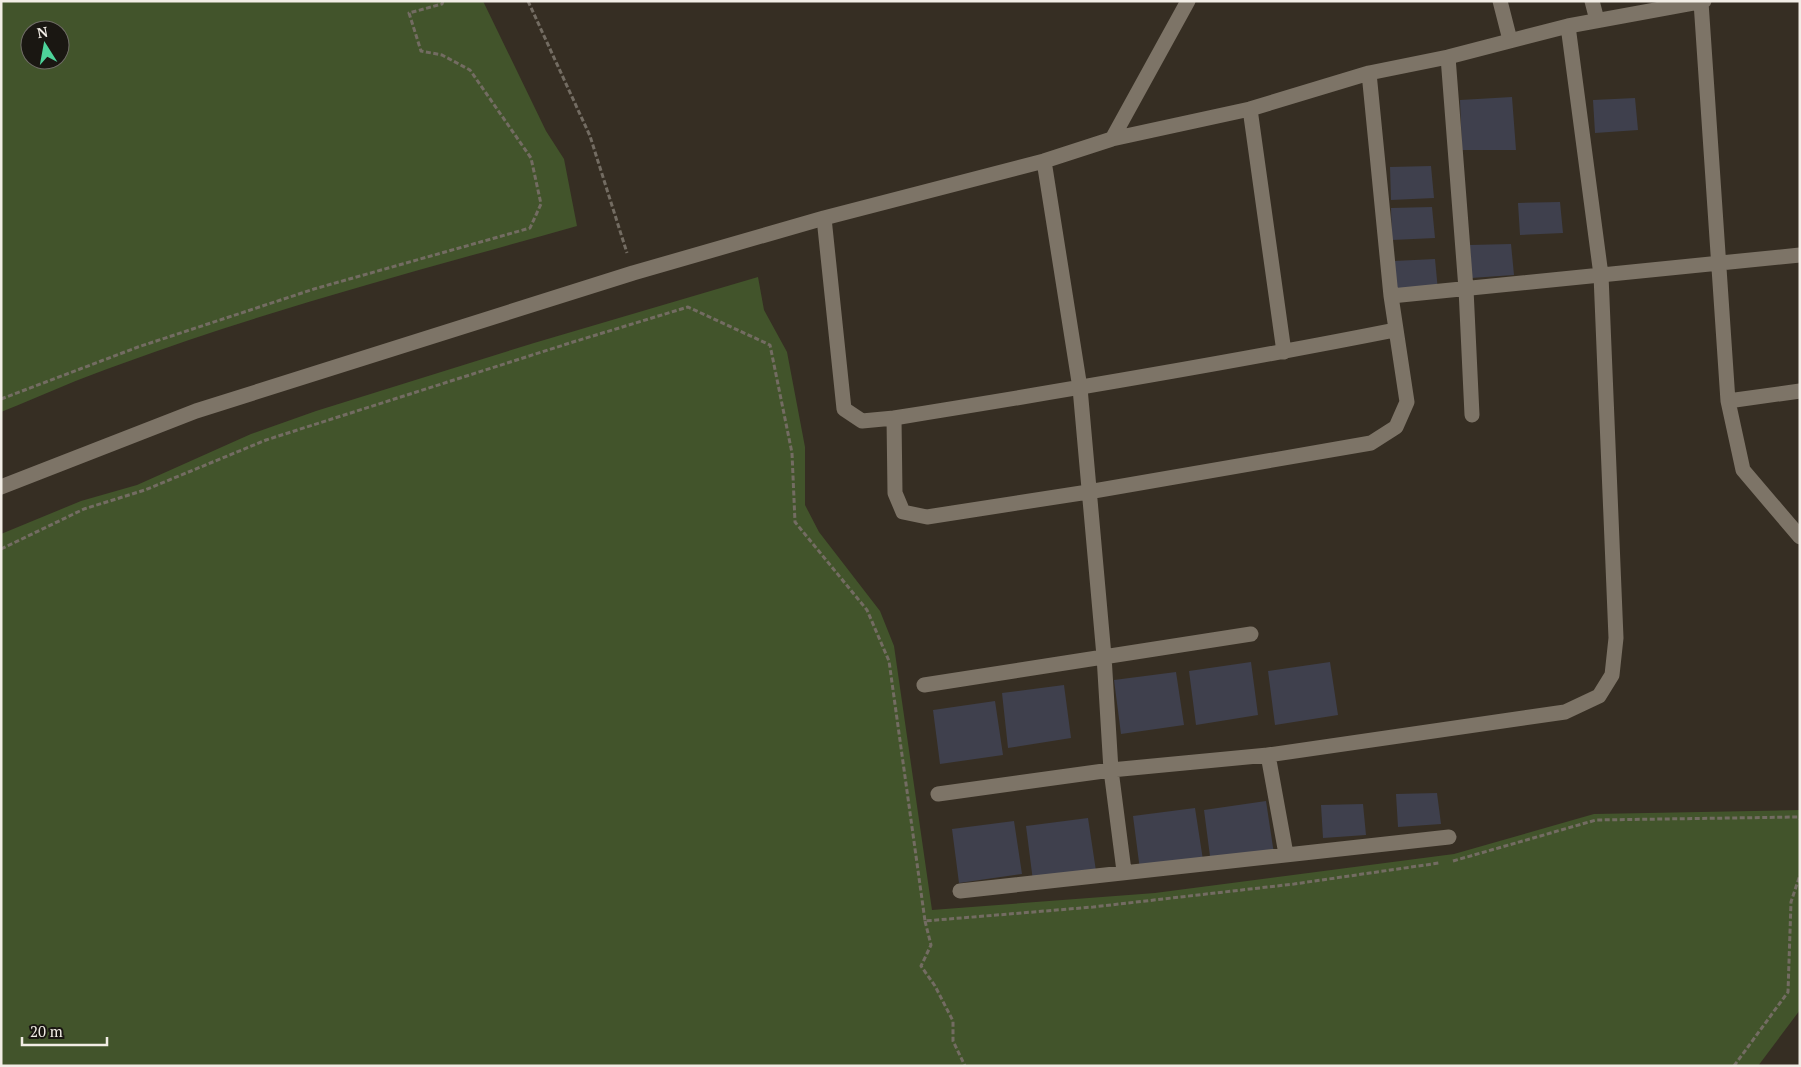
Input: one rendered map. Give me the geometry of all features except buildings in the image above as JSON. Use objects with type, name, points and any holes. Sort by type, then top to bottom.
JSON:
[{"type":"street","points":[[1112,139],[1188,1]]},
{"type":"street","points":[[1500,1],[1510,40]]},
{"type":"street","points":[[1592,1],[1597,20]]},
{"type":"street","points":[[1,487],[196,411],[633,273],[824,218],[1044,161],[1112,139],[1250,109],[1369,73],[1448,57],[1568,26],[1703,1],[1728,401],[1743,470],[1800,537]]},
{"type":"street","points":[[938,794],[1112,770],[1268,755],[1566,712],[1599,696],[1612,676],[1616,638],[1601,275],[1568,26]]},
{"type":"street","points":[[1448,57],[1466,289],[1472,415]]},
{"type":"street","points":[[894,418],[895,493],[903,512],[927,517],[1088,492],[1371,443],[1396,428],[1407,402],[1391,296],[1369,73]]},
{"type":"street","points":[[1250,109],[1284,352]]},
{"type":"street","points":[[1044,161],[1080,388],[1104,656],[1112,770],[1124,872]]},
{"type":"street","points":[[824,218],[844,409],[862,421],[894,418],[1080,388],[1284,352],[1395,330]]},
{"type":"street","points":[[1391,296],[1800,255]]},
{"type":"street","points":[[1728,401],[1800,391]]},
{"type":"street","points":[[924,684],[1250,634]]},
{"type":"street","points":[[1268,755],[1286,854]]},
{"type":"street","points":[[960,891],[1450,837]]},
{"type":"path","points":[[1,399],[138,347],[314,289],[530,228],[541,204],[531,158],[470,70],[442,55],[421,51],[409,13],[442,4],[443,1]]},
{"type":"path","points":[[528,1],[590,136],[633,273]]},
{"type":"path","points":[[1,549],[84,509],[145,490],[266,440],[688,307],[770,346],[792,453],[795,522],[867,610],[889,662],[925,921],[931,945],[920,966],[935,986],[952,1021],[953,1042],[965,1066]]},
{"type":"path","points":[[1450,861],[1596,820],[1798,817],[1800,819]]},
{"type":"path","points":[[925,921],[1112,905],[1294,884],[1440,862]]},
{"type":"path","points":[[1734,1066],[1788,992],[1790,902],[1800,875]]},
{"type":"green space","points":[[1,1],[483,1],[546,131],[564,159],[577,226],[348,290],[234,325],[76,381],[1,412]]},
{"type":"green space","points":[[758,277],[764,310],[787,352],[805,447],[805,505],[819,532],[880,611],[894,646],[932,910],[1155,893],[1454,854],[1594,814],[1800,810],[1800,1010],[1758,1066],[1,1066],[1,534],[81,501],[137,485],[251,434],[316,411],[534,343]]}]
